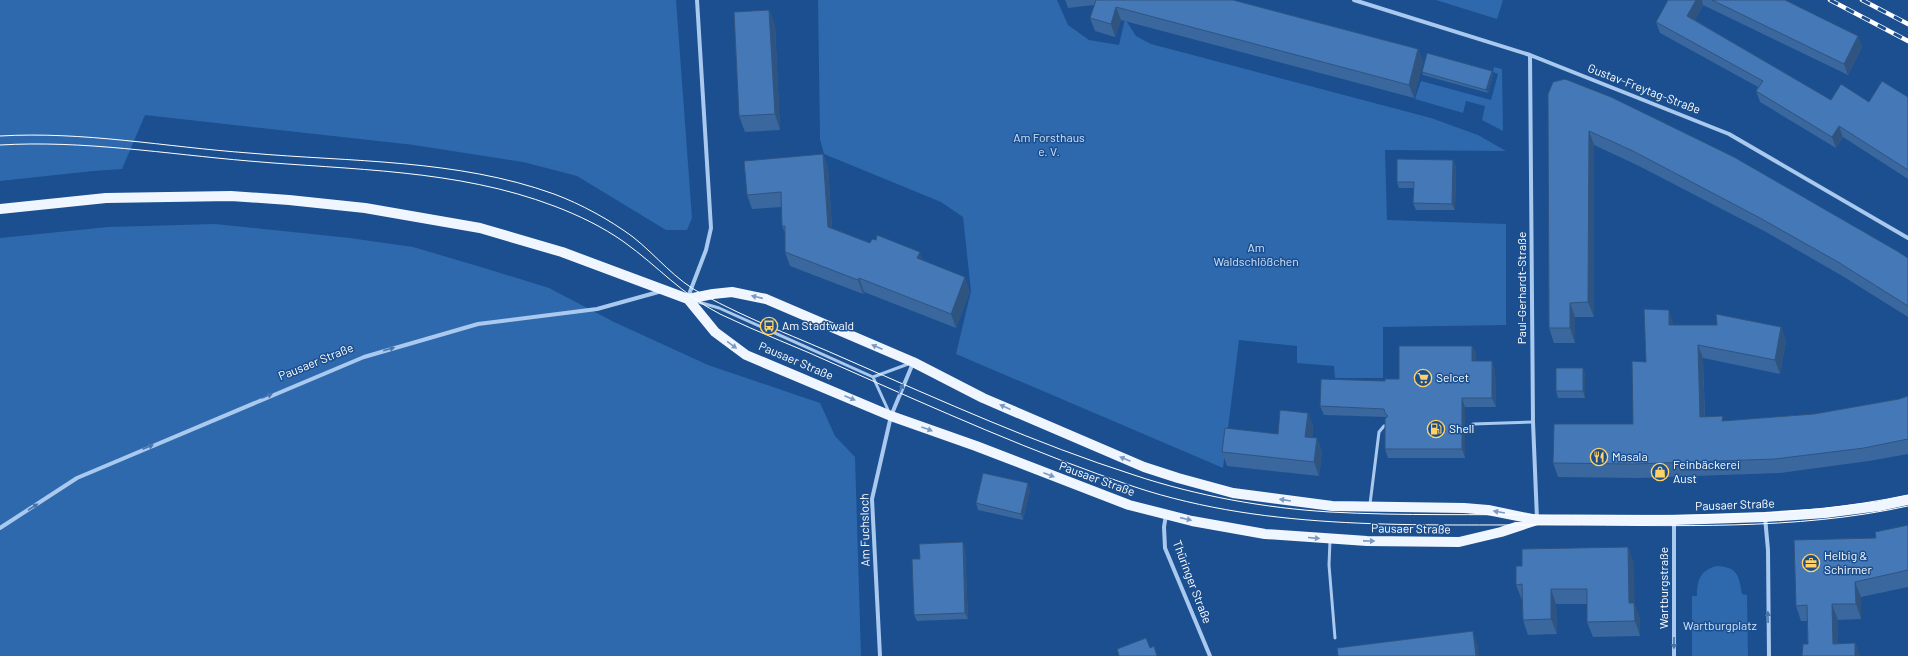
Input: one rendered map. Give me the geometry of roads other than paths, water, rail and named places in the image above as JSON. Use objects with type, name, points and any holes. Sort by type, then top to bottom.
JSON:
[{"type":"main road","name":"Pausaer Straße","points":[[0,209],[106,198],[223,196],[289,200],[365,208],[480,228],[562,252],[688,299],[715,332],[746,355],[891,416],[976,446],[1129,505],[1166,515],[1265,534],[1330,540],[1459,542],[1501,532],[1537,520]]},
{"type":"main road","name":"Pausaer Straße","points":[[688,299],[732,292],[766,299],[913,362],[983,398],[1144,467],[1233,493],[1296,502],[1488,510],[1537,520],[1674,520],[1765,517],[1824,513],[1879,506],[1908,500]]},
{"type":"street","points":[[688,299],[706,250],[711,228],[697,0]]},
{"type":"street","name":"Gustav-Freytag-Straße","points":[[1354,0],[1530,55],[1729,134],[1908,238]]},
{"type":"street","name":"Paul-Gerhardt-Straße","points":[[1530,55],[1533,422],[1537,520]]},
{"type":"street","name":"Pausaer Straße","points":[[0,528],[77,478],[364,357],[478,324],[598,310],[666,290]]},
{"type":"street","name":"Am Fuchsloch","points":[[880,656],[872,499],[891,416],[913,362]]},
{"type":"street","name":"Thüringer Straße","points":[[1166,515],[1164,527],[1165,548],[1210,656]]},
{"type":"street","points":[[1765,517],[1768,550],[1769,656]]},
{"type":"street","name":"Wartburgstraße","points":[[1674,520],[1674,656]]},
{"type":"lane","points":[[688,299],[719,308],[873,377],[891,416]]},
{"type":"lane","points":[[873,377],[913,362]]},
{"type":"lane","points":[[1473,424],[1533,422]]},
{"type":"lane","points":[[1370,506],[1379,432],[1384,426],[1388,425]]},
{"type":"lane","points":[[1330,540],[1329,565],[1335,638]]},
{"type":"tram line","points":[[0,136],[31,135],[124,140],[249,153],[403,164],[480,174],[517,183],[564,198],[605,219],[642,244],[683,282],[702,294],[756,321],[954,406],[1062,450],[1134,475],[1182,489],[1231,500],[1306,510],[1385,514],[1685,515],[1819,509],[1908,495]]},
{"type":"tram line","points":[[0,145],[62,144],[124,148],[249,161],[364,169],[442,178],[517,194],[554,206],[608,231],[637,251],[693,298],[720,314],[750,328],[1060,460],[1135,487],[1186,502],[1239,512],[1292,519],[1453,525],[1735,525],[1822,520],[1908,506]]},
{"type":"railway","points":[[1830,0],[1908,41]]},
{"type":"railway","points":[[1862,0],[1908,24]]},
{"type":"place","name":"Am Stadtwald","points":[[769,326]]},
{"type":"place","name":"Selcet","points":[[1423,378]]},
{"type":"place","name":"Shell","points":[[1436,429]]},
{"type":"place","name":"Masala","points":[[1599,457]]},
{"type":"place","name":"Feinbäckerei Aust","points":[[1660,472]]},
{"type":"place","name":"Helbig & Schirmer","points":[[1811,563]]},
{"type":"park label","name":"Am Forsthaus e. V.","points":[[1049,145]]},
{"type":"park label","name":"Am Waldschlößchen","points":[[1256,255]]},
{"type":"park label","name":"Wartburgplatz","points":[[1720,626]]}]
